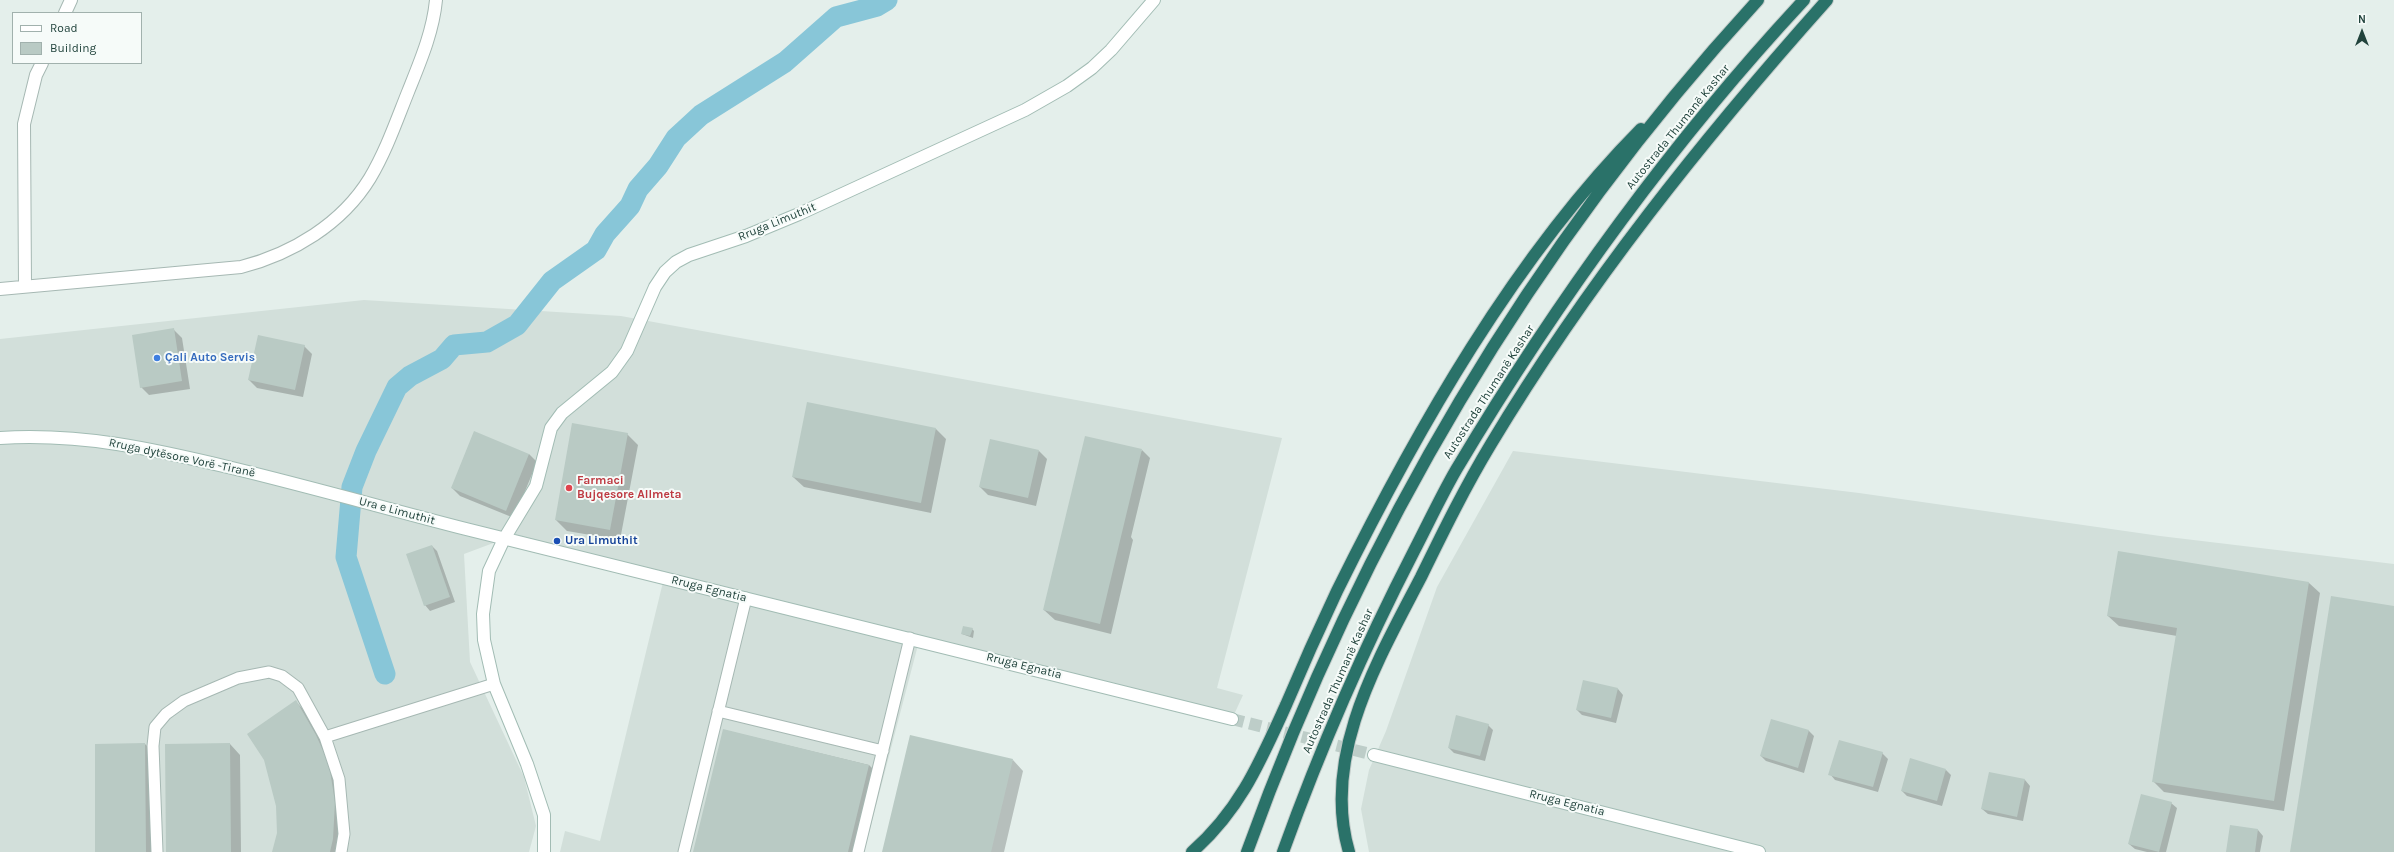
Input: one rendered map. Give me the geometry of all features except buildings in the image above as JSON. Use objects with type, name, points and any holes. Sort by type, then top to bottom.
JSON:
[{"type":"highway","name":"Autostrada Thumanë Kashar","points":[[1247,852],[1302,711],[1340,625],[1390,523],[1457,403],[1545,266],[1593,200],[1689,80],[1758,0]]},
{"type":"highway","name":"Autostrada Thumanë Kashar","points":[[1283,852],[1334,718],[1393,592],[1455,472],[1529,355],[1597,252],[1677,146],[1804,0]]},
{"type":"highway","points":[[1349,852],[1344,828],[1342,786],[1348,743],[1363,698],[1398,621],[1469,482],[1510,412],[1634,231],[1742,95],[1827,0]]},
{"type":"highway","points":[[1192,852],[1226,816],[1258,768],[1336,593],[1416,439],[1477,342],[1544,242],[1631,138],[1689,80]]},
{"type":"main road","points":[[65,12],[71,0]]},
{"type":"main road","points":[[0,288],[241,267],[267,260],[297,246],[326,226],[343,211],[369,179],[386,148],[425,48],[436,0]]},
{"type":"main road","name":"Rruga Limuthit","points":[[504,539],[536,486],[551,428],[562,413],[612,372],[627,351],[654,287],[665,272],[676,262],[689,255],[746,236],[799,214],[1043,100],[1067,86],[1092,68],[1111,50],[1154,0]]},
{"type":"main road","points":[[25,286],[24,124],[36,75],[42,64]]},
{"type":"main road","name":"Rruga dytësore Vorë -Tiranë","points":[[0,438],[60,437],[131,445],[291,482]]},
{"type":"main road","name":"Ura e Limuthit","points":[[291,482],[420,518],[504,539]]},
{"type":"main road","points":[[504,539],[489,571],[483,614],[484,640],[494,684],[538,793],[544,816],[544,852]]},
{"type":"main road","name":"Rruga Egnatia","points":[[504,539],[910,638],[1232,719]]},
{"type":"main road","name":"Rruga Egnatia","points":[[1374,756],[1759,852]]},
{"type":"lane","points":[[684,852],[746,598]]},
{"type":"lane","points":[[858,852],[910,638]]},
{"type":"lane","points":[[157,852],[154,746],[156,727],[166,714],[184,701],[238,678],[269,672],[282,676],[298,688],[325,737],[339,779],[344,834],[341,852]]},
{"type":"lane","points":[[325,737],[494,684]]},
{"type":"lane","points":[[718,711],[883,751]]},
{"type":"shaded area","points":[[364,300],[621,316],[1282,438],[1217,688],[1243,695],[1232,719],[919,641],[864,852],[560,852],[565,831],[600,841],[664,578],[504,539],[464,554],[470,662],[524,777],[536,826],[529,852],[0,852],[0,339]]},
{"type":"shaded area","points":[[1513,451],[1859,493],[2160,536],[2394,564],[2394,852],[1369,852],[1361,809],[1369,770],[1386,731],[1437,587]]},
{"type":"waterway","points":[[385,674],[346,557],[352,487],[366,451],[397,387],[410,376],[442,359],[454,345],[487,342],[517,325],[552,281],[596,250],[605,234],[630,206],[638,189],[658,166],[676,138],[701,115],[785,62],[836,17],[877,6],[887,0]]},
{"type":"tunnel","points":[[1232,719],[1374,755]]},
{"type":"place","name":"Çali Auto Servis","points":[[157,358]]},
{"type":"place","name":"Farmaci Bujqesore Allmeta","points":[[569,488]]},
{"type":"place","name":"Ura Limuthit","points":[[557,541]]}]
